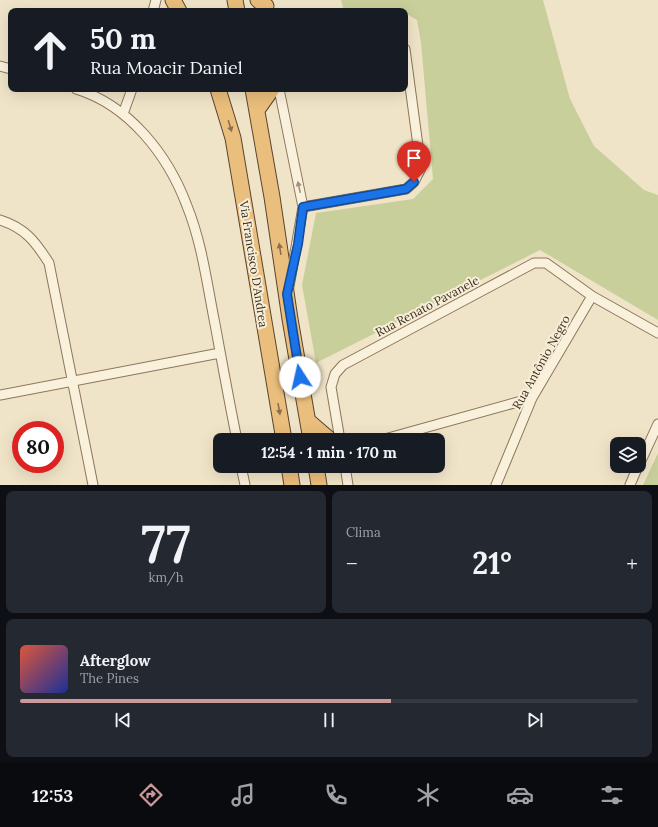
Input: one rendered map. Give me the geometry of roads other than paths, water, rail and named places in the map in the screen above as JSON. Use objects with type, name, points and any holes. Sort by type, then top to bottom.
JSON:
[{"type":"highway","name":"Via Francisco D'Andrea","points":[[219,92],[233,138],[283,433]]},
{"type":"highway","points":[[254,92],[258,110],[310,433]]},
{"type":"highway","points":[[258,110],[270,92]]},
{"type":"highway","points":[[308,421],[322,433]]},
{"type":"highway","points":[[289,473],[292,485]]},
{"type":"highway","points":[[317,473],[319,485]]},
{"type":"street","points":[[303,207],[406,189],[414,182],[421,168],[408,71]]},
{"type":"street","points":[[85,92],[91,94],[123,114],[147,137],[166,164],[187,205],[203,262],[236,433]]},
{"type":"street","points":[[123,114],[131,92]]},
{"type":"street","points":[[280,92],[303,207],[298,244],[287,294]]},
{"type":"street","points":[[0,220],[10,223],[33,239],[49,262],[93,485]]},
{"type":"street","name":"Rua Renato Pavanele","points":[[339,433],[331,387],[335,374],[343,364],[534,262],[546,263],[592,296]]},
{"type":"street","points":[[592,296],[658,333]]},
{"type":"street","name":"Rua Antônio Negro","points":[[496,485],[532,398],[592,296]]},
{"type":"street","points":[[0,395],[220,353]]},
{"type":"street","points":[[407,433],[532,398]]},
{"type":"street","points":[[646,450],[658,424]]},
{"type":"street","points":[[242,473],[245,485]]},
{"type":"street","points":[[346,473],[348,485]]},
{"type":"street","points":[[630,485],[635,473]]}]
